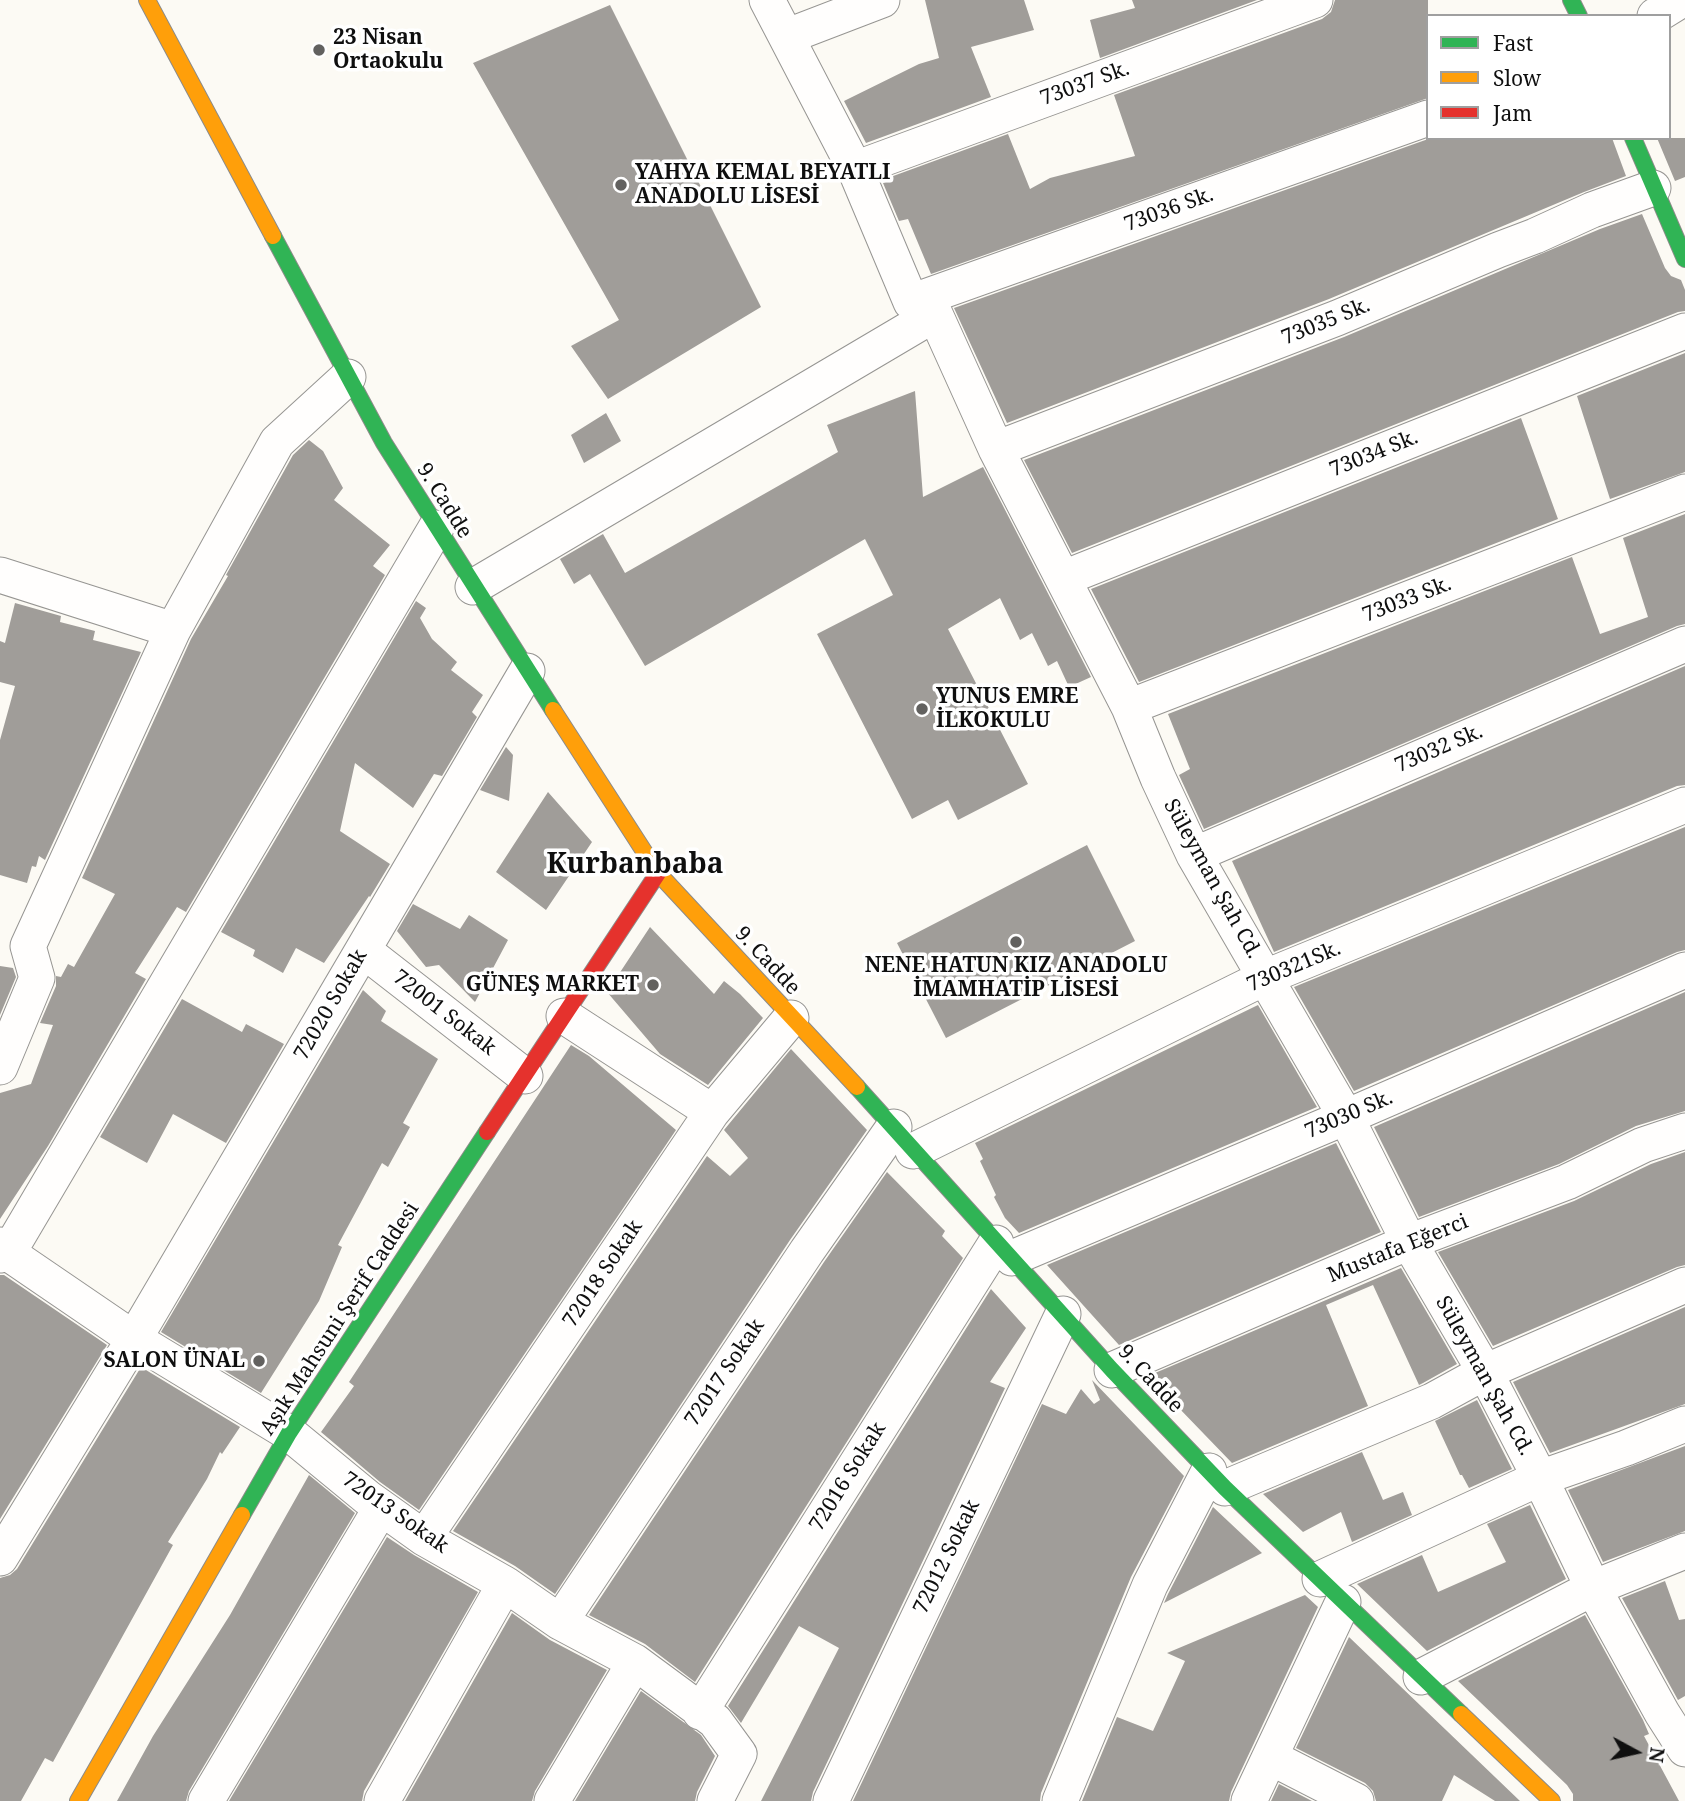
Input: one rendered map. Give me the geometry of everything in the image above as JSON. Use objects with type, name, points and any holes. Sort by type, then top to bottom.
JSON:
[{"type":"street","name":"9. Cadde","points":[[147,0],[384,443],[473,587],[658,873],[1112,1370],[1217,1479],[1552,1801]]},
{"type":"street","name":"Süleyman Şah Cd.","points":[[767,0],[788,36],[923,308],[1129,707],[1194,855],[1346,1117],[1409,1242],[1485,1372],[1593,1588],[1674,1707],[1685,1749]]},
{"type":"street","points":[[788,36],[883,0]]},
{"type":"street","name":"73037 Sk.","points":[[855,169],[1315,0]]},
{"type":"street","points":[[1658,14],[1681,0]]},
{"type":"street","name":"73036 Sk.","points":[[473,587],[923,308],[1426,119]]},
{"type":"street","points":[[1634,140],[1668,202],[1685,259]]},
{"type":"street","name":"73035 Sk.","points":[[996,449],[1337,318],[1592,210],[1668,202]]},
{"type":"street","name":"73034 Sk.","points":[[1064,578],[1685,331]]},
{"type":"street","points":[[0,1067],[37,978],[14,942],[173,630],[276,442],[348,377]]},
{"type":"street","name":"73033 Sk.","points":[[1129,707],[1685,492]]},
{"type":"street","points":[[3,1251],[436,528]]},
{"type":"street","points":[[0,575],[173,630]]},
{"type":"street","name":"73032 Sk.","points":[[1194,855],[1685,644]]},
{"type":"street","name":"72020 Sokak","points":[[0,1558],[134,1339],[527,671]]},
{"type":"street","name":"730321Sk.","points":[[903,1139],[1266,977],[1685,805]]},
{"type":"street","name":"Aşık Mahsuni Şerif Caddesi","points":[[78,1801],[289,1433],[658,873]]},
{"type":"street","name":"72001 Sokak","points":[[363,950],[525,1076]]},
{"type":"street","name":"73030 Sk.","points":[[1004,1250],[1346,1117],[1685,970]]},
{"type":"street","points":[[564,1016],[712,1112]]},
{"type":"street","name":"72018 Sokak","points":[[424,1538],[712,1112],[791,1018]]},
{"type":"street","name":"Mustafa Eğerci","points":[[1112,1370],[1409,1242],[1567,1182],[1643,1145],[1685,1131]]},
{"type":"street","name":"72017 Sokak","points":[[560,1622],[807,1251],[903,1139]]},
{"type":"street","name":"72016 Sokak","points":[[700,1712],[1004,1250]]},
{"type":"street","name":"72013 Sokak","points":[[3,1251],[134,1339],[289,1433],[382,1508],[424,1538],[505,1584],[560,1622],[635,1662],[715,1721],[738,1754],[715,1801]]},
{"type":"street","points":[[1060,1801],[1150,1585],[1217,1479],[1432,1401],[1485,1372],[1685,1285]]},
{"type":"street","name":"72012 Sokak","points":[[831,1801],[1063,1314]]},
{"type":"street","points":[[1249,1801],[1269,1757],[1331,1590],[1540,1478],[1685,1424]]},
{"type":"street","points":[[206,1801],[382,1508]]},
{"type":"street","points":[[1421,1677],[1593,1588],[1685,1551]]},
{"type":"street","points":[[382,1801],[505,1584]]},
{"type":"street","points":[[552,1801],[635,1662]]},
{"type":"street","points":[[1269,1757],[1356,1801]]},
{"type":"building","points":[[925,0],[1024,0],[1034,30],[971,47],[991,97],[866,143],[844,101],[919,64],[939,58]]},
{"type":"building","points":[[1132,0],[1257,0],[1100,58],[1090,20],[1135,8]]},
{"type":"building","points":[[1335,0],[1428,0],[1426,99],[931,274],[908,219],[899,221],[883,183],[886,182],[885,179],[1008,134],[1030,189],[1050,178],[1135,156],[1114,95],[1322,19],[1331,12]]},
{"type":"building","name":"YAHYA KEMAL BEYATLI ANADOLU LİSESİ","points":[[610,5],[761,307],[608,399],[571,346],[619,320],[473,63]]},
{"type":"building","points":[[1685,138],[1685,177],[1675,181],[1658,140]]},
{"type":"building","points":[[1426,140],[1613,140],[1626,176],[1329,299],[1007,423],[954,308]]},
{"type":"building","points":[[1642,214],[1665,268],[1671,276],[1681,280],[1685,290],[1685,311],[1072,553],[1024,460],[1344,337],[1600,229]]},
{"type":"building","points":[[1685,353],[1685,472],[1610,499],[1577,396]]},
{"type":"building","points":[[915,391],[923,497],[983,467],[1091,677],[1069,687],[1057,661],[1048,666],[1032,633],[1020,640],[1000,598],[948,629],[1028,784],[958,820],[948,800],[912,819],[817,634],[893,595],[865,539],[645,666],[590,574],[574,584],[560,559],[603,534],[625,573],[838,452],[827,425]]},
{"type":"building","points":[[606,413],[621,441],[584,463],[571,435]]},
{"type":"building","points":[[1521,418],[1558,519],[1139,682],[1091,589]]},
{"type":"building","points":[[309,440],[323,451],[343,488],[334,500],[390,545],[373,566],[385,575],[186,912],[177,907],[135,973],[146,979],[48,1146],[0,1219],[0,1093],[31,1084],[53,1025],[40,1023],[56,986],[56,976],[61,977],[68,964],[74,967],[115,894],[82,878],[191,639],[293,455]]},
{"type":"building","points":[[1685,514],[1685,624],[1204,829],[1179,775],[1190,769],[1168,714],[1572,557],[1600,634],[1648,617],[1623,538]]},
{"type":"building","points":[[416,601],[426,608],[420,618],[432,639],[457,662],[451,670],[483,695],[472,712],[477,717],[442,776],[434,774],[413,808],[355,763],[340,831],[390,864],[324,963],[296,948],[283,973],[253,956],[255,950],[221,932]]},
{"type":"building","points":[[15,603],[61,616],[60,622],[95,631],[93,640],[141,652],[45,860],[39,856],[36,867],[32,866],[27,883],[0,875],[0,740],[15,686],[0,682],[0,641],[5,643]]},
{"type":"building","points":[[1685,666],[1685,785],[1274,952],[1232,861]]},
{"type":"building","points":[[506,747],[513,755],[509,801],[480,790]]},
{"type":"building","points":[[548,792],[592,842],[546,910],[496,872]]},
{"type":"building","points":[[1685,827],[1685,950],[1354,1091],[1294,987]]},
{"type":"building","name":"NENE HATUN KIZ ANADOLU İMAMHATİP LİSESİ","points":[[1087,845],[1135,941],[946,1038],[897,943]]},
{"type":"building","points":[[413,904],[460,929],[469,915],[508,940],[475,1002],[439,965],[426,967],[397,931]]},
{"type":"building","points":[[650,927],[714,994],[724,981],[763,1018],[708,1085],[660,1054],[607,992]]},
{"type":"building","points":[[0,966],[13,968],[16,977],[0,1015]]},
{"type":"building","points":[[363,990],[386,1011],[381,1021],[438,1059],[403,1123],[410,1127],[388,1167],[382,1163],[338,1245],[342,1247],[319,1301],[261,1393],[161,1332]]},
{"type":"building","points":[[1685,992],[1685,1111],[1636,1126],[1559,1164],[1419,1217],[1374,1127]]},
{"type":"building","points":[[182,999],[242,1032],[246,1024],[284,1044],[226,1143],[173,1114],[147,1163],[100,1137]]},
{"type":"building","points":[[1258,1005],[1317,1107],[1019,1233],[1005,1218],[994,1197],[996,1195],[980,1161],[983,1159],[975,1143]]},
{"type":"building","points":[[571,1045],[589,1056],[676,1130],[419,1510],[380,1482],[321,1432],[354,1386],[349,1382]]},
{"type":"building","points":[[791,1049],[867,1130],[790,1240],[555,1594],[515,1566],[453,1531],[707,1156],[730,1176],[748,1158],[724,1130]]},
{"type":"building","points":[[1336,1143],[1381,1232],[1119,1345],[1047,1265]]},
{"type":"building","points":[[1685,1152],[1685,1265],[1493,1346],[1438,1252],[1574,1201],[1651,1164]]},
{"type":"building","points":[[887,1172],[945,1231],[942,1236],[963,1258],[695,1682],[645,1644],[589,1615]]},
{"type":"building","points":[[1401,1268],[1457,1364],[1419,1385],[1373,1285],[1326,1305],[1368,1406],[1232,1463],[1148,1376]]},
{"type":"building","points":[[0,1275],[4,1275],[107,1345],[0,1519]]},
{"type":"building","points":[[991,1289],[1026,1328],[990,1382],[1005,1388],[811,1801],[761,1801],[839,1648],[799,1626],[741,1723],[728,1706]]},
{"type":"building","points":[[1685,1307],[1685,1404],[1550,1453],[1513,1382]]},
{"type":"building","points":[[141,1367],[240,1427],[222,1454],[220,1452],[207,1479],[168,1542],[173,1545],[53,1762],[45,1758],[21,1801],[0,1801],[0,1578],[17,1569]]},
{"type":"building","points":[[1092,1380],[1184,1476],[1131,1577],[1040,1801],[853,1801],[1042,1404],[1066,1414],[1081,1389],[1094,1404],[1100,1400]]},
{"type":"building","points":[[1477,1400],[1512,1469],[1469,1488],[1460,1475],[1435,1421]]},
{"type":"building","points":[[1685,1446],[1685,1531],[1603,1562],[1568,1490]]},
{"type":"building","points":[[1362,1452],[1383,1500],[1403,1492],[1412,1515],[1352,1542],[1341,1512],[1303,1532],[1263,1494]]},
{"type":"building","points":[[309,1475],[355,1513],[189,1791],[186,1801],[117,1801],[153,1736],[230,1615]]},
{"type":"building","points":[[1530,1505],[1566,1579],[1427,1651],[1357,1584],[1422,1555],[1438,1592],[1506,1562],[1487,1524]]},
{"type":"building","points":[[1213,1507],[1262,1553],[1164,1603],[1168,1594]]},
{"type":"building","points":[[387,1537],[478,1592],[364,1791],[362,1801],[229,1801]]},
{"type":"building","points":[[1665,1581],[1679,1620],[1685,1619],[1685,1696],[1678,1700],[1622,1598]]},
{"type":"building","points":[[1305,1595],[1318,1607],[1229,1801],[1082,1801],[1117,1717],[1153,1731],[1185,1661],[1167,1653]]},
{"type":"building","points":[[512,1613],[550,1640],[607,1670],[535,1791],[532,1801],[405,1801]]},
{"type":"building","points":[[1585,1615],[1643,1720],[1649,1734],[1644,1736],[1679,1801],[1573,1801],[1573,1794],[1567,1785],[1458,1681]]},
{"type":"building","points":[[1349,1637],[1520,1801],[1495,1801],[1454,1775],[1442,1801],[1376,1801],[1373,1791],[1365,1783],[1296,1748]]},
{"type":"building","points":[[641,1691],[701,1735],[715,1756],[695,1801],[575,1801]]},
{"type":"building","points":[[1279,1784],[1312,1801],[1271,1801]]},
{"type":"traffic: fast","points":[[1571,0],[1578,14]]},
{"type":"traffic: fast","points":[[1634,140],[1685,259]]},
{"type":"traffic: fast","points":[[273,236],[384,443],[553,710]]},
{"type":"traffic: fast","points":[[857,1087],[1112,1370],[1225,1488],[1461,1714]]},
{"type":"traffic: fast","points":[[242,1515],[289,1433],[487,1132]]},
{"type":"traffic: slow","points":[[147,0],[273,236]]},
{"type":"traffic: slow","points":[[553,710],[658,873],[857,1087]]},
{"type":"traffic: slow","points":[[78,1801],[242,1515]]},
{"type":"traffic: slow","points":[[1461,1714],[1552,1801]]},
{"type":"traffic: jam","points":[[487,1132],[658,873]]},
{"type":"place","name":"23 Nisan Ortaokulu","points":[[319,50]]},
{"type":"place","name":"YAHYA KEMAL BEYATLI ANADOLU LİSESİ","points":[[621,185]]},
{"type":"place","name":"YUNUS EMRE İLKOKULU","points":[[922,709]]},
{"type":"place","name":"NENE HATUN KIZ ANADOLU İMAMHATİP LİSESİ","points":[[1016,942]]},
{"type":"place","name":"GÜNEŞ MARKET","points":[[653,985]]},
{"type":"place","name":"SALON ÜNAL","points":[[259,1361]]},
{"type":"district","name":"Kurbanbaba","points":[[635,865]]}]
